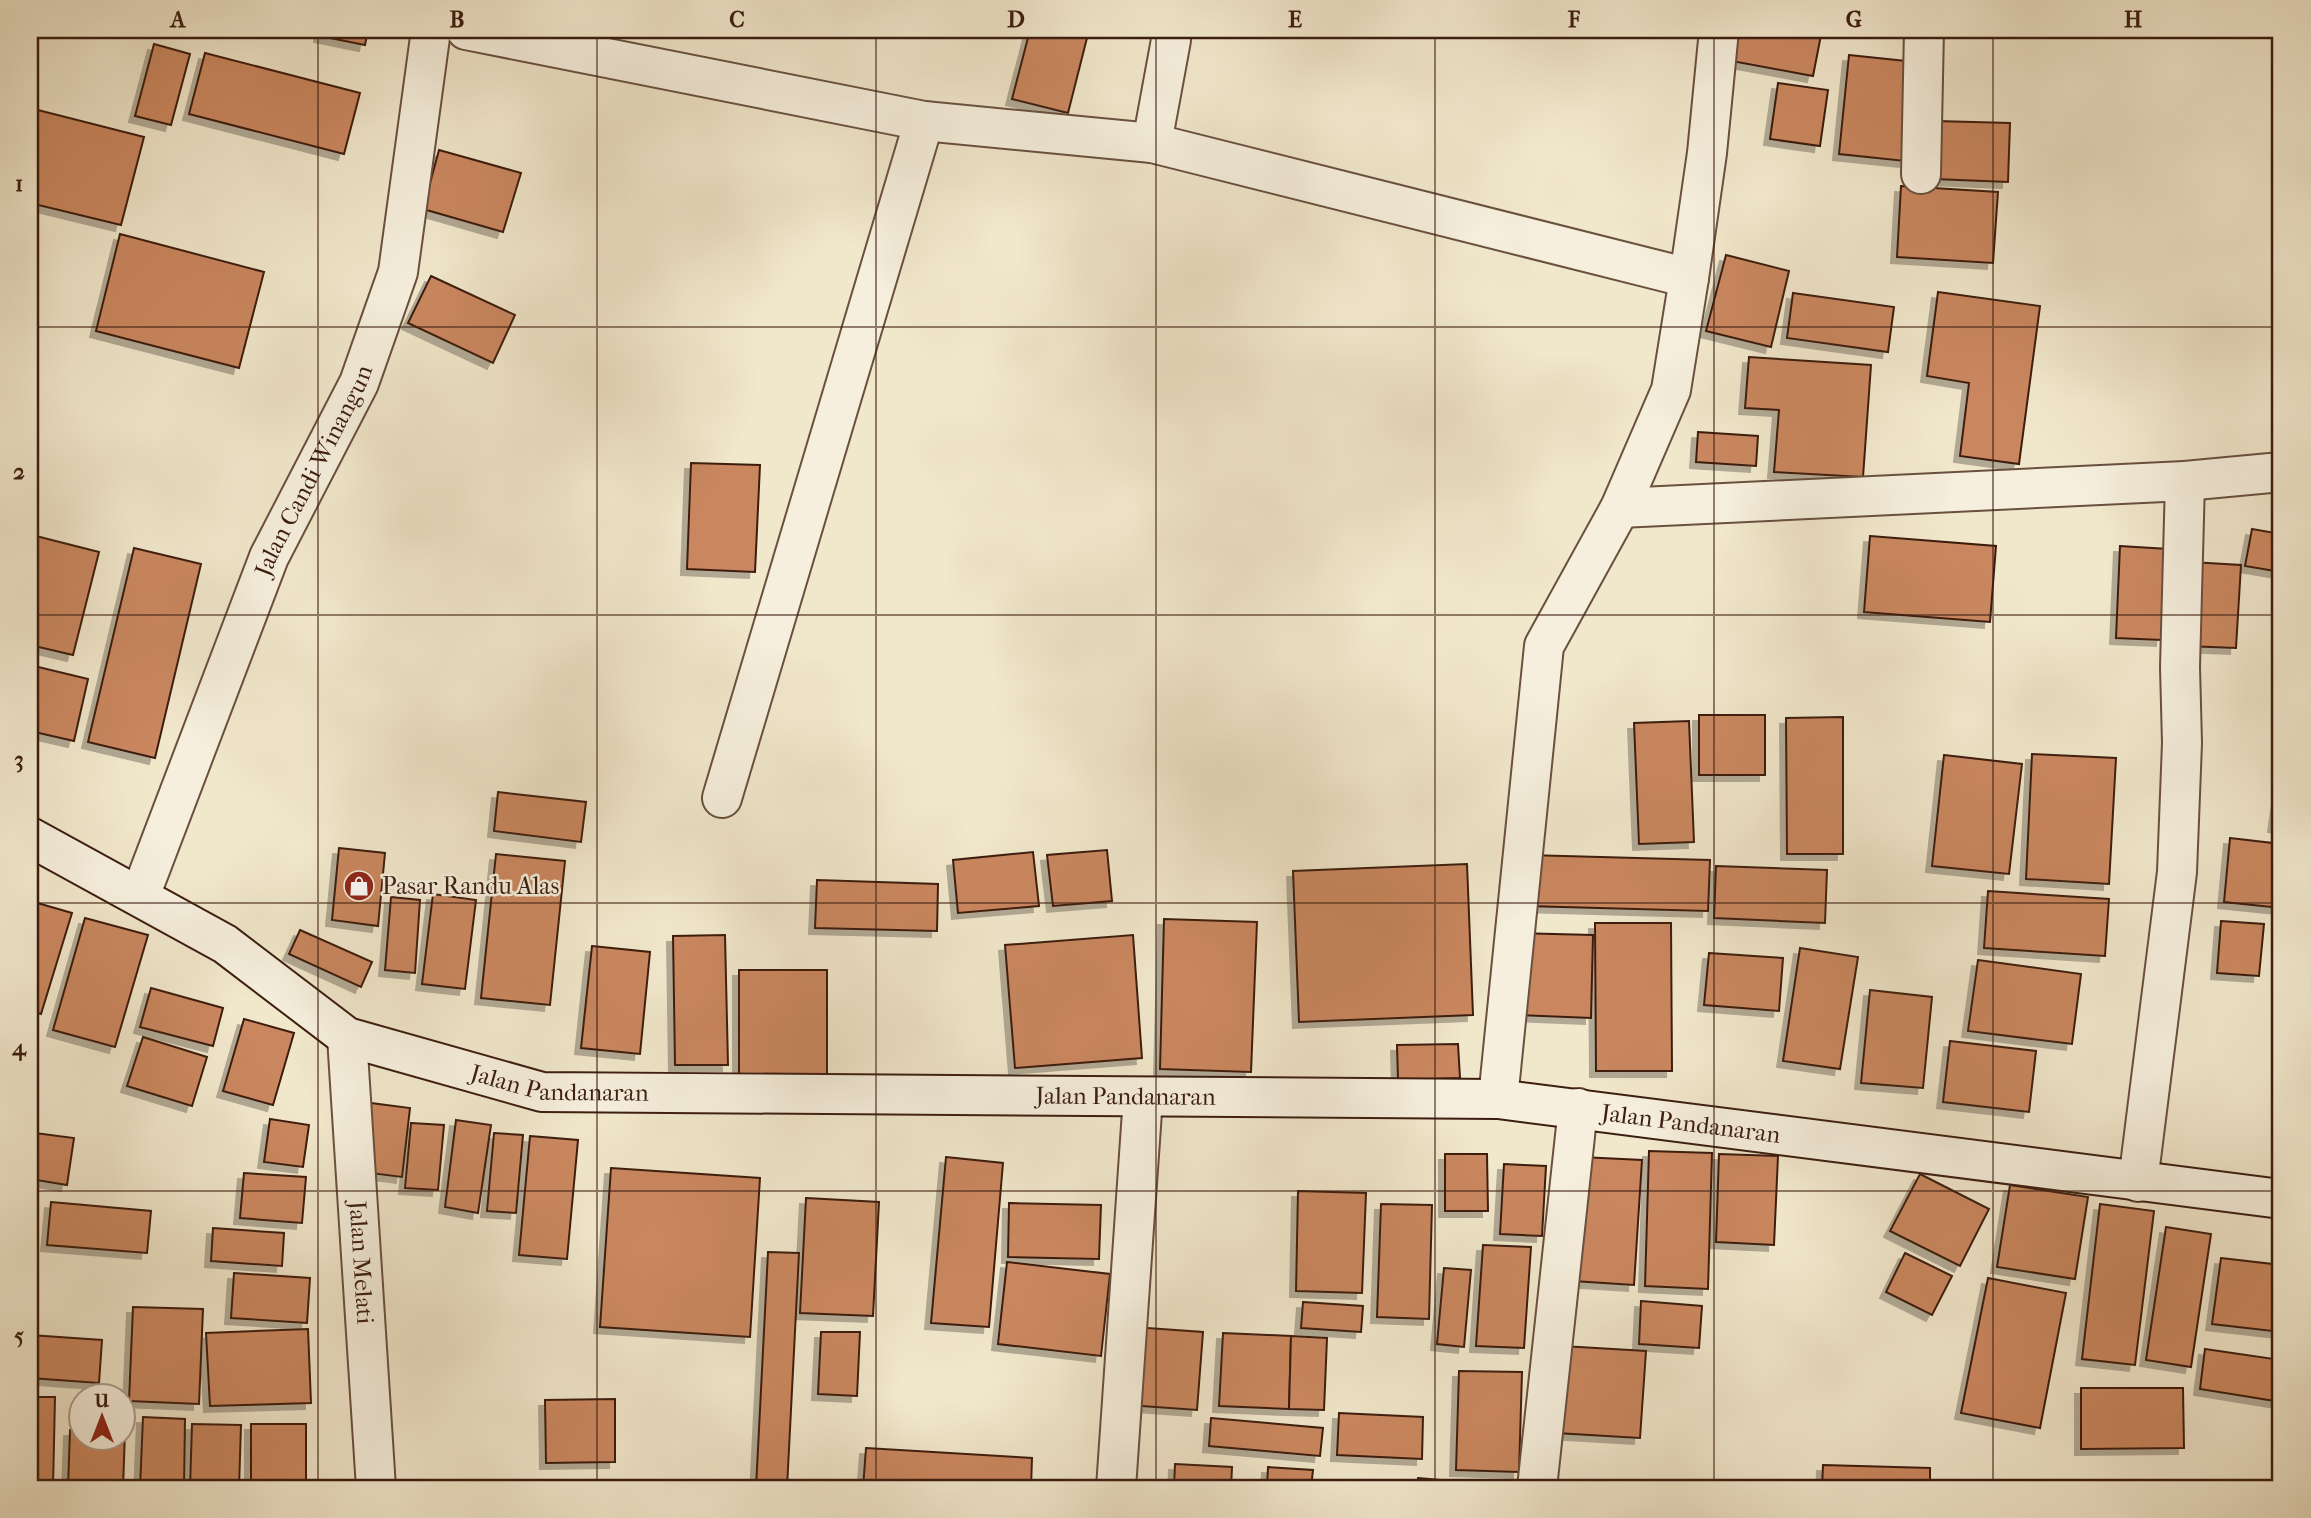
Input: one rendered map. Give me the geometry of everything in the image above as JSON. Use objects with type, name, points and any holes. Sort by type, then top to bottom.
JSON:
[{"type":"street","name":"Jalan Candi Winangun","points":[[140,896],[269,557],[359,383],[398,272],[430,30]]},
{"type":"street","points":[[466,30],[924,121],[1152,143],[1689,278]]},
{"type":"street","points":[[1152,143],[1171,40],[1169,30]]},
{"type":"street","points":[[1498,1099],[1544,646],[1620,508],[1671,390],[1707,153],[1719,30]]},
{"type":"street","points":[[1921,174],[1924,30]]},
{"type":"street","points":[[722,799],[924,121]]},
{"type":"street","points":[[1620,508],[2185,481],[2281,472]]},
{"type":"street","points":[[2138,1182],[2177,872],[2182,743],[2180,667],[2185,481]]},
{"type":"street","name":"Jalan Pandanaran","points":[[30,837],[225,944],[347,1037],[542,1092],[1498,1099],[2281,1199]]},
{"type":"street","name":"Jalan Melati","points":[[347,1037],[376,1488]]},
{"type":"street","points":[[1116,1488],[1143,1097]]},
{"type":"street","points":[[1537,1488],[1577,1108]]},
{"type":"building","points":[[321,30],[368,30],[365,45],[320,36]]},
{"type":"building","points":[[1030,30],[1089,30],[1068,113],[1012,99]]},
{"type":"building","points":[[1727,30],[1822,30],[1813,76],[1721,59]]},
{"type":"building","points":[[154,44],[190,54],[171,125],[135,116]]},
{"type":"building","points":[[205,53],[360,93],[344,154],[189,114]]},
{"type":"building","points":[[1849,55],[1915,62],[1905,161],[1839,154]]},
{"type":"building","points":[[1778,83],[1828,90],[1820,146],[1770,139]]},
{"type":"building","points":[[30,108],[144,137],[121,225],[30,203]]},
{"type":"building","points":[[1936,121],[2010,123],[2008,182],[1934,179]]},
{"type":"building","points":[[439,150],[521,173],[503,232],[423,209]]},
{"type":"building","points":[[1901,186],[1998,192],[1993,263],[1897,257]]},
{"type":"building","points":[[120,234],[264,272],[239,368],[96,331]]},
{"type":"building","points":[[1726,255],[1789,271],[1771,347],[1706,331]]},
{"type":"building","points":[[431,276],[515,315],[493,363],[408,323]]},
{"type":"building","points":[[1938,292],[2040,306],[2019,464],[1960,456],[1969,383],[1927,376]]},
{"type":"building","points":[[1793,293],[1894,307],[1888,352],[1787,338]]},
{"type":"building","points":[[1749,357],[1871,365],[1863,477],[1774,472],[1779,410],[1745,408]]},
{"type":"building","points":[[1698,432],[1758,436],[1756,466],[1696,462]]},
{"type":"building","points":[[691,463],[760,465],[755,572],[687,569]]},
{"type":"building","points":[[2252,529],[2281,534],[2281,572],[2245,566]]},
{"type":"building","points":[[36,536],[99,552],[73,655],[30,645],[30,561]]},
{"type":"building","points":[[1870,536],[1996,546],[1990,622],[1864,612]]},
{"type":"building","points":[[2120,546],[2168,549],[2162,640],[2116,638]]},
{"type":"building","points":[[134,548],[201,564],[155,758],[88,742]]},
{"type":"building","points":[[2191,562],[2241,565],[2236,648],[2186,646]]},
{"type":"building","points":[[30,665],[88,679],[74,741],[30,731]]},
{"type":"building","points":[[1699,715],[1765,715],[1765,775],[1699,775]]},
{"type":"building","points":[[1843,717],[1843,854],[1787,854],[1786,718]]},
{"type":"building","points":[[1689,721],[1694,842],[1639,844],[1634,723]]},
{"type":"building","points":[[2032,754],[2116,758],[2109,884],[2026,879]]},
{"type":"building","points":[[1944,755],[2022,764],[2009,874],[1932,866]]},
{"type":"building","points":[[2281,778],[2281,827],[2274,826]]},
{"type":"building","points":[[498,792],[586,802],[581,842],[494,831]]},
{"type":"building","points":[[2230,838],[2281,844],[2281,908],[2224,902]]},
{"type":"building","name":"Pasar Randu Alas","points":[[339,848],[385,853],[378,926],[332,920]]},
{"type":"building","points":[[1107,850],[1112,901],[1053,906],[1047,855]]},
{"type":"building","points":[[1033,852],[1039,906],[958,913],[953,860]]},
{"type":"building","points":[[496,854],[565,861],[550,1005],[481,998]]},
{"type":"building","points":[[1527,855],[1710,860],[1708,911],[1526,906]]},
{"type":"building","points":[[1467,864],[1473,1015],[1299,1022],[1293,871]]},
{"type":"building","points":[[1716,866],[1827,870],[1825,923],[1714,918]]},
{"type":"building","points":[[817,880],[938,884],[937,931],[815,928]]},
{"type":"building","points":[[1988,891],[2109,899],[2105,956],[1984,948]]},
{"type":"building","points":[[433,894],[476,900],[465,989],[422,984]]},
{"type":"building","points":[[391,897],[420,900],[415,973],[385,970]]},
{"type":"building","points":[[34,902],[72,913],[41,1014],[30,1011],[30,917]]},
{"type":"building","points":[[85,918],[148,935],[115,1047],[53,1030]]},
{"type":"building","points":[[1164,919],[1257,922],[1251,1072],[1160,1069]]},
{"type":"building","points":[[2221,921],[2264,924],[2259,976],[2217,973]]},
{"type":"building","points":[[1595,923],[1671,923],[1672,1071],[1596,1071]]},
{"type":"building","points":[[300,930],[372,962],[361,987],[289,954]]},
{"type":"building","points":[[1519,933],[1593,935],[1591,1018],[1516,1015]]},
{"type":"building","points":[[725,935],[728,1065],[675,1065],[673,936]]},
{"type":"building","points":[[1133,935],[1142,1058],[1015,1068],[1005,945]]},
{"type":"building","points":[[592,946],[650,952],[640,1054],[581,1048]]},
{"type":"building","points":[[1800,948],[1858,957],[1840,1069],[1783,1061]]},
{"type":"building","points":[[1709,953],[1783,958],[1779,1011],[1704,1005]]},
{"type":"building","points":[[1978,960],[2081,974],[2072,1044],[1968,1031]]},
{"type":"building","points":[[739,970],[827,970],[827,1076],[739,1076]]},
{"type":"building","points":[[151,988],[223,1008],[213,1046],[140,1027]]},
{"type":"building","points":[[1870,990],[1932,997],[1923,1088],[1861,1083]]},
{"type":"building","points":[[244,1019],[294,1033],[273,1105],[223,1091]]},
{"type":"building","points":[[143,1037],[207,1057],[192,1106],[127,1086]]},
{"type":"building","points":[[1950,1041],[2036,1051],[2029,1112],[1943,1102]]},
{"type":"building","points":[[1458,1044],[1460,1078],[1398,1080],[1397,1045]]},
{"type":"building","points":[[371,1103],[410,1108],[402,1177],[362,1172]]},
{"type":"building","points":[[270,1119],[309,1125],[303,1167],[264,1162]]},
{"type":"building","points":[[456,1120],[491,1125],[478,1213],[445,1207]]},
{"type":"building","points":[[411,1123],[444,1125],[438,1190],[405,1188]]},
{"type":"building","points":[[35,1133],[74,1138],[67,1185],[30,1179]]},
{"type":"building","points":[[494,1133],[523,1135],[516,1213],[487,1211]]},
{"type":"building","points":[[530,1136],[578,1140],[567,1259],[519,1255]]},
{"type":"building","points":[[1649,1151],[1712,1153],[1708,1289],[1645,1286]]},
{"type":"building","points":[[1445,1154],[1487,1154],[1488,1211],[1445,1211]]},
{"type":"building","points":[[1719,1154],[1778,1156],[1774,1245],[1716,1242]]},
{"type":"building","points":[[946,1157],[1003,1163],[989,1327],[931,1323]]},
{"type":"building","points":[[1581,1157],[1642,1160],[1634,1285],[1573,1281]]},
{"type":"building","points":[[1504,1164],[1546,1166],[1542,1236],[1500,1234]]},
{"type":"building","points":[[611,1168],[760,1178],[750,1337],[600,1327]]},
{"type":"building","points":[[244,1173],[306,1177],[302,1223],[240,1218]]},
{"type":"building","points":[[1920,1174],[1989,1209],[1960,1266],[1890,1231]]},
{"type":"building","points":[[2010,1185],[2088,1197],[2075,1279],[1997,1267]]},
{"type":"building","points":[[1298,1191],[1366,1193],[1362,1293],[1296,1291]]},
{"type":"building","points":[[806,1198],[879,1202],[873,1316],[800,1313]]},
{"type":"building","points":[[51,1202],[151,1211],[147,1253],[47,1245]]},
{"type":"building","points":[[1009,1203],[1101,1205],[1099,1259],[1008,1257]]},
{"type":"building","points":[[1381,1204],[1432,1205],[1429,1319],[1377,1317]]},
{"type":"building","points":[[2100,1204],[2154,1211],[2135,1365],[2082,1359]]},
{"type":"building","points":[[2166,1227],[2211,1234],[2191,1367],[2146,1360]]},
{"type":"building","points":[[213,1228],[284,1233],[282,1266],[211,1261]]},
{"type":"building","points":[[1483,1245],[1531,1247],[1524,1348],[1476,1346]]},
{"type":"building","points":[[768,1252],[799,1253],[787,1488],[756,1488]]},
{"type":"building","points":[[1905,1253],[1952,1276],[1932,1315],[1886,1292]]},
{"type":"building","points":[[2221,1258],[2281,1265],[2281,1332],[2212,1324]]},
{"type":"building","points":[[1007,1262],[1110,1274],[1101,1356],[998,1344]]},
{"type":"building","points":[[1444,1268],[1471,1270],[1464,1347],[1437,1344]]},
{"type":"building","points":[[234,1273],[310,1278],[307,1323],[231,1318]]},
{"type":"building","points":[[1988,1278],[2066,1293],[2040,1428],[1961,1413]]},
{"type":"building","points":[[1641,1301],[1702,1306],[1699,1348],[1639,1344]]},
{"type":"building","points":[[1303,1302],[1363,1306],[1361,1332],[1301,1328]]},
{"type":"building","points":[[133,1307],[203,1309],[199,1404],[136,1401],[136,1382],[130,1382]]},
{"type":"building","points":[[1133,1327],[1203,1332],[1197,1410],[1128,1405]]},
{"type":"building","points":[[308,1329],[311,1403],[210,1406],[206,1333]]},
{"type":"building","points":[[821,1332],[860,1332],[857,1396],[818,1394]]},
{"type":"building","points":[[1223,1333],[1291,1336],[1289,1409],[1219,1406]]},
{"type":"building","points":[[30,1335],[102,1340],[99,1382],[30,1378]]},
{"type":"building","points":[[1291,1336],[1327,1338],[1324,1410],[1289,1409]]},
{"type":"building","points":[[1562,1346],[1646,1351],[1640,1438],[1556,1433]]},
{"type":"building","points":[[2205,1349],[2281,1360],[2281,1402],[2200,1389]]},
{"type":"building","points":[[1459,1371],[1522,1372],[1519,1472],[1456,1470]]},
{"type":"building","points":[[2081,1388],[2183,1388],[2184,1448],[2081,1449]]},
{"type":"building","points":[[30,1397],[55,1397],[53,1488],[30,1488]]},
{"type":"building","points":[[615,1399],[615,1462],[546,1463],[545,1400]]},
{"type":"building","points":[[1339,1413],[1423,1417],[1422,1459],[1337,1455]]},
{"type":"building","points":[[143,1417],[185,1419],[184,1488],[140,1488]]},
{"type":"building","points":[[1211,1418],[1323,1428],[1320,1456],[1209,1446]]},
{"type":"building","points":[[192,1424],[241,1425],[239,1488],[190,1488]]},
{"type":"building","points":[[251,1424],[306,1424],[306,1488],[251,1488]]},
{"type":"building","points":[[866,1448],[1032,1458],[1031,1488],[863,1488]]},
{"type":"building","points":[[69,1452],[124,1452],[123,1488],[68,1488]]},
{"type":"building","points":[[1175,1464],[1232,1467],[1231,1488],[1174,1488]]},
{"type":"building","points":[[1823,1465],[1930,1468],[1930,1488],[1822,1488]]},
{"type":"building","points":[[1268,1467],[1313,1470],[1311,1488],[1267,1488]]},
{"type":"building","points":[[1418,1478],[1495,1485],[1495,1488],[1417,1488]]},
{"type":"place","name":"Pasar Randu Alas","points":[[359,886]]}]
